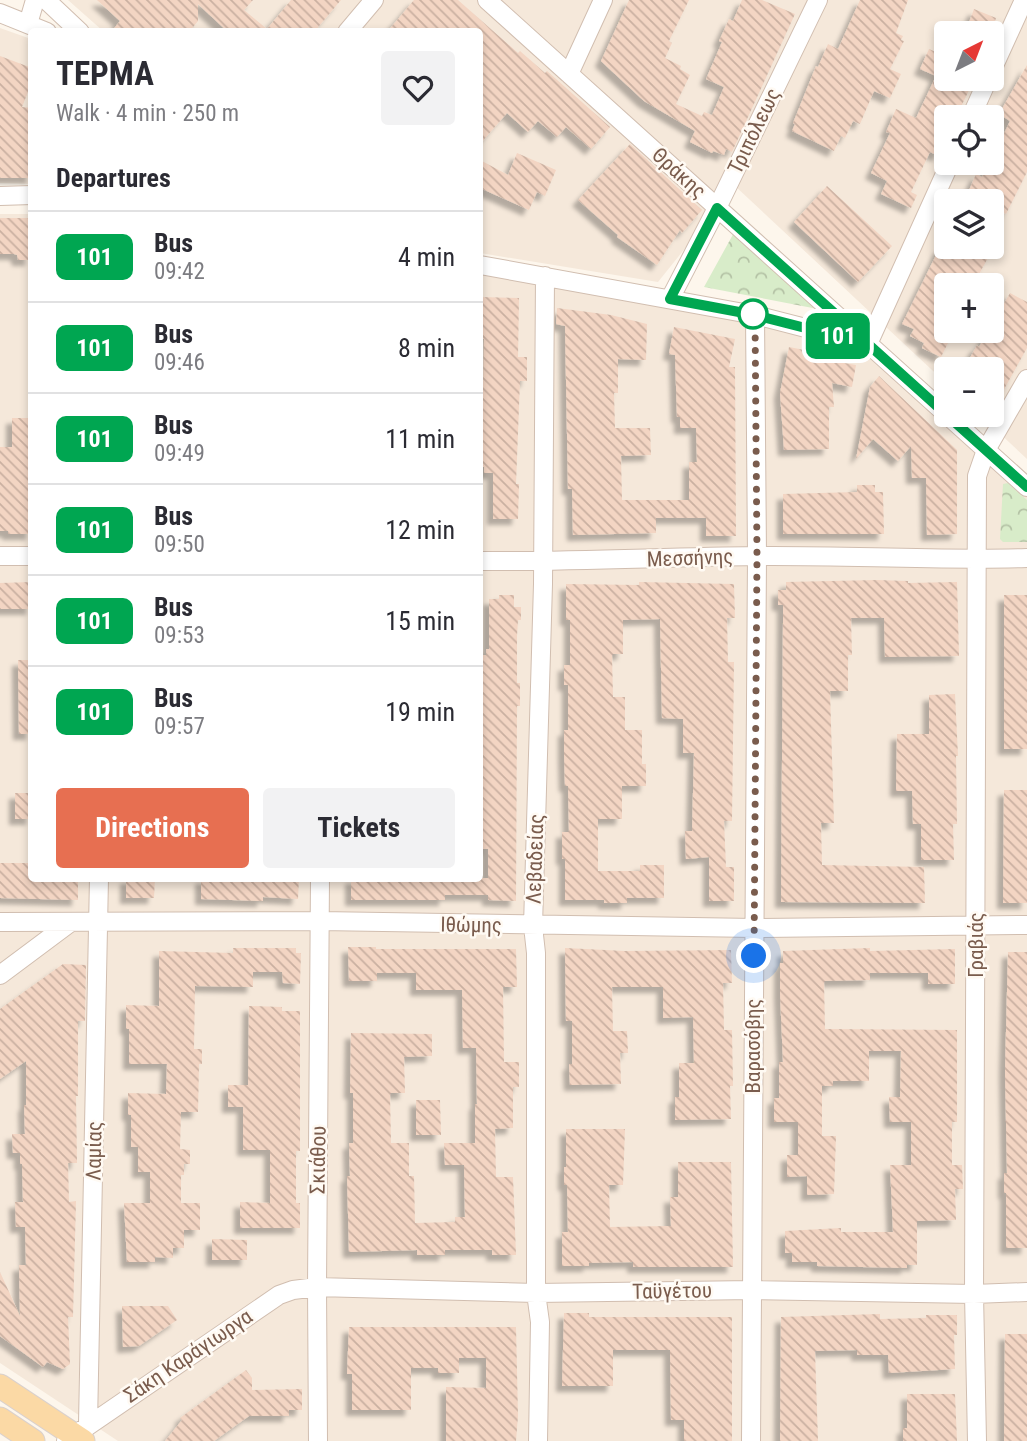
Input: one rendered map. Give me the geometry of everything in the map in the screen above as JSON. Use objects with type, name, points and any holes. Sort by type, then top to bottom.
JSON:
[{"type":"main road","points":[[0,1386],[78,1435]]},
{"type":"main road","points":[[0,1419],[33,1441]]},
{"type":"street","points":[[28,24],[35,0]]},
{"type":"street","points":[[46,0],[76,28]]},
{"type":"street","points":[[350,28],[374,0]]},
{"type":"street","name":"Θράκης","points":[[487,0],[1027,488]]},
{"type":"street","points":[[569,74],[603,0]]},
{"type":"street","name":"Τριπόλεως","points":[[670,299],[818,0]]},
{"type":"street","points":[[1004,44],[1024,0]]},
{"type":"street","points":[[0,13],[38,28]]},
{"type":"street","points":[[483,266],[755,315],[868,344],[945,175]]},
{"type":"street","points":[[0,196],[28,195]]},
{"type":"street","name":"Λεβαδείας","points":[[538,1441],[540,1322],[536,1293],[536,953],[533,926],[543,584],[545,276]]},
{"type":"street","name":"Βαρασόβης","points":[[751,1441],[757,556],[755,315]]},
{"type":"street","name":"Γραβιάς","points":[[977,1441],[974,1294],[976,476],[986,450],[1027,379]]},
{"type":"street","points":[[0,555],[28,556]]},
{"type":"street","name":"Μεσσήνης","points":[[483,561],[757,556],[975,560],[1027,558]]},
{"type":"street","name":"Λαμίας","points":[[78,1435],[100,922],[99,882]]},
{"type":"street","name":"Σκιάθου","points":[[318,1441],[320,882]]},
{"type":"street","name":"Ιθώμης","points":[[0,922],[320,921],[754,928],[1027,925]]},
{"type":"street","points":[[0,975],[71,922]]},
{"type":"street","name":"Ταϋγέτου","points":[[317,1287],[536,1293],[752,1290],[974,1294],[1027,1292]]},
{"type":"street","name":"Σάκη Καράγιωργα","points":[[78,1435],[279,1295],[317,1287]]},
{"type":"shaded area","points":[[68,0],[1027,0],[1027,459],[993,427],[1004,427],[1004,357],[934,357],[934,372],[735,186],[658,282],[483,253],[483,28],[100,28]]},
{"type":"shaded area","points":[[0,28],[28,38],[28,184],[0,183]]},
{"type":"shaded area","points":[[0,214],[28,214],[28,882],[483,882],[483,273],[867,343],[934,405],[934,427],[958,427],[1027,491],[1027,1441],[118,1441],[0,1363]]},
{"type":"green space","points":[[736,229],[823,310],[704,287]]},
{"type":"green space","points":[[1008,483],[1027,500],[1027,542],[1003,542],[1000,539],[1003,484]]},
{"type":"building","points":[[97,0],[253,0],[244,10],[266,28],[224,28],[198,4],[198,21],[192,28],[114,28],[120,21]]},
{"type":"building","points":[[291,0],[341,0],[317,28],[268,28]]},
{"type":"building","points":[[414,0],[458,0],[518,53],[520,51],[545,73],[547,71],[610,127],[591,149],[566,127],[557,137],[538,121],[528,132],[507,113],[483,141],[483,28],[390,28]]},
{"type":"building","points":[[629,0],[689,0],[669,41],[672,43],[665,58],[681,66],[680,69],[690,75],[676,104],[702,116],[704,112],[712,115],[724,87],[706,79],[729,19],[733,21],[742,0],[762,0],[795,14],[732,152],[726,149],[724,155],[713,151],[712,153],[690,142],[695,131],[644,101],[601,61]]},
{"type":"building","points":[[860,0],[908,0],[896,33],[903,36],[901,40],[904,41],[890,69],[901,74],[890,98],[874,91],[860,124],[853,121],[845,138],[841,136],[834,151],[792,131],[795,124],[793,123],[816,66],[818,67],[828,44],[838,49]]},
{"type":"building","points":[[974,9],[996,18],[995,21],[970,21]]},
{"type":"building","points":[[929,49],[934,51],[934,75],[920,69]]},
{"type":"building","points":[[0,56],[28,66],[28,92],[22,107],[28,108],[28,178],[0,178]]},
{"type":"building","points":[[1027,65],[1027,172],[1006,214],[1004,189],[970,189],[976,175],[1004,175],[1004,133],[1010,121],[1004,117],[1004,105]]},
{"type":"building","points":[[934,80],[934,91],[969,91],[962,105],[934,105],[934,154],[930,152],[911,192],[917,195],[911,208],[881,194],[887,181],[871,173],[890,133],[886,132],[896,109],[916,118]]},
{"type":"building","points":[[630,144],[702,210],[682,233],[680,230],[657,265],[617,237],[618,235],[578,200]]},
{"type":"building","points":[[517,153],[556,170],[545,196],[537,192],[529,210],[483,189],[483,162],[508,175]]},
{"type":"building","points":[[827,186],[892,246],[858,282],[794,222]]},
{"type":"building","points":[[0,218],[28,218],[28,260],[18,260],[14,254],[0,254]]},
{"type":"building","points":[[934,259],[987,259],[980,273],[934,273],[934,343],[948,343],[941,357],[922,348],[924,343],[910,336],[914,329],[902,324]]},
{"type":"building","points":[[1010,293],[1027,302],[1027,348],[1004,389],[1004,357],[970,357],[977,345],[979,347],[981,343],[1004,343],[1004,303]]},
{"type":"building","points":[[483,297],[519,298],[518,357],[527,357],[527,381],[520,381],[516,484],[519,484],[518,519],[493,519],[493,473],[484,473]]},
{"type":"building","points":[[557,308],[611,315],[647,324],[646,360],[618,359],[618,393],[614,393],[615,428],[650,428],[651,455],[621,456],[622,500],[689,500],[689,462],[697,462],[696,428],[680,428],[680,417],[677,417],[675,355],[669,354],[674,327],[735,339],[729,367],[735,367],[736,536],[706,536],[706,518],[656,518],[656,533],[573,535],[572,489],[568,489],[565,326],[556,324]]},
{"type":"building","points":[[789,347],[845,358],[844,363],[856,365],[852,387],[832,383],[834,407],[829,407],[829,449],[784,450],[780,393]]},
{"type":"building","points":[[879,376],[957,450],[957,534],[927,535],[926,478],[912,478],[911,446],[898,461],[873,439],[856,459],[870,387]]},
{"type":"building","points":[[12,418],[28,418],[28,534],[8,534],[8,531],[0,531],[0,447],[12,447]]},
{"type":"building","points":[[857,485],[875,485],[875,492],[883,492],[884,534],[783,534],[783,494],[857,492]]},
{"type":"building","points":[[877,580],[908,583],[957,582],[959,656],[885,657],[884,618],[851,618],[852,655],[848,655],[848,691],[830,691],[834,823],[821,823],[822,865],[924,867],[925,903],[781,902],[783,605],[778,605],[778,590],[786,590],[786,582]]},
{"type":"building","points":[[28,582],[28,609],[0,609],[0,583]]},
{"type":"building","points":[[639,582],[734,584],[735,618],[727,618],[728,662],[734,662],[732,821],[724,821],[726,867],[734,867],[734,901],[709,901],[709,857],[686,859],[685,831],[692,831],[694,753],[683,753],[683,719],[662,718],[660,619],[623,620],[623,654],[612,654],[613,697],[625,697],[625,730],[642,730],[642,764],[646,764],[646,786],[622,786],[622,819],[598,819],[598,871],[640,871],[640,865],[664,865],[664,898],[627,898],[627,903],[565,900],[562,832],[569,832],[564,753],[564,730],[568,730],[568,685],[564,685],[564,665],[570,665],[570,620],[566,620],[566,584],[639,585]]},
{"type":"building","points":[[499,595],[514,595],[514,607],[521,607],[517,636],[520,706],[517,706],[516,901],[488,900],[488,895],[445,895],[445,900],[351,900],[351,882],[483,882],[483,878],[488,878],[488,849],[483,849],[483,655],[486,655],[486,649],[489,649],[489,599],[499,599]]},
{"type":"building","points":[[1004,595],[1027,595],[1027,749],[1004,749]]},
{"type":"building","points":[[18,660],[28,660],[28,734],[19,734]]},
{"type":"building","points":[[955,694],[958,756],[957,824],[953,824],[954,860],[921,860],[921,824],[913,824],[912,791],[896,791],[897,734],[929,734],[929,695]]},
{"type":"building","points":[[1004,790],[1027,790],[1027,903],[1003,903]]},
{"type":"building","points":[[15,793],[28,793],[28,819],[15,819]]},
{"type":"building","points":[[0,863],[28,863],[28,882],[78,882],[78,900],[0,898]]},
{"type":"building","points":[[126,882],[155,882],[154,898],[126,898]]},
{"type":"building","points":[[201,882],[299,882],[298,899],[201,899]]},
{"type":"building","points":[[348,947],[516,949],[517,987],[503,987],[504,1062],[519,1062],[519,1087],[513,1087],[513,1128],[495,1129],[496,1177],[513,1177],[516,1255],[492,1255],[492,1250],[445,1250],[445,1255],[417,1255],[417,1250],[349,1252],[347,1176],[350,1176],[349,1143],[353,1143],[351,1033],[432,1034],[432,1056],[404,1057],[405,1093],[390,1093],[391,1143],[409,1143],[409,1176],[414,1176],[415,1223],[455,1222],[455,1217],[465,1217],[464,1165],[445,1165],[444,1143],[475,1143],[477,1104],[476,1048],[463,1048],[462,990],[416,990],[416,973],[377,973],[377,981],[349,981]]},
{"type":"building","points":[[233,948],[296,948],[296,953],[301,953],[300,984],[283,983],[282,972],[253,972],[253,987],[195,986],[194,1049],[202,1049],[202,1064],[199,1064],[198,1112],[181,1112],[180,1149],[190,1150],[190,1164],[184,1164],[184,1175],[181,1175],[181,1203],[200,1203],[200,1230],[184,1230],[184,1248],[173,1248],[173,1258],[155,1257],[155,1262],[127,1262],[124,1203],[150,1203],[150,1172],[138,1172],[138,1147],[131,1147],[128,1093],[166,1094],[167,1064],[129,1064],[126,1005],[159,1006],[159,951],[233,953]]},
{"type":"building","points":[[565,948],[625,951],[731,950],[732,983],[723,983],[724,1030],[732,1030],[731,1119],[675,1120],[675,1097],[679,1097],[679,1063],[694,1063],[693,1017],[663,1018],[663,987],[612,987],[613,1031],[627,1031],[628,1053],[620,1053],[621,1084],[570,1085],[572,1021],[566,1021]]},
{"type":"building","points":[[870,948],[870,951],[955,949],[955,984],[928,984],[928,973],[870,973],[870,980],[824,981],[825,1029],[957,1030],[957,1122],[952,1122],[952,1165],[962,1165],[963,1189],[955,1189],[956,1220],[917,1221],[917,1265],[907,1265],[907,1268],[817,1266],[817,1262],[792,1262],[792,1253],[785,1253],[785,1231],[841,1228],[841,1232],[893,1232],[890,1165],[911,1165],[911,1122],[890,1122],[889,1097],[900,1097],[901,1051],[869,1051],[869,1081],[833,1081],[833,1086],[822,1086],[822,1136],[836,1136],[834,1194],[807,1195],[807,1176],[787,1177],[787,1155],[798,1155],[798,1122],[774,1122],[774,1098],[779,1098],[779,1062],[783,1062],[780,963],[783,963],[783,951]]},
{"type":"building","points":[[1008,952],[1027,952],[1027,1248],[1006,1248],[1004,1173],[1007,1173],[1005,1071]]},
{"type":"building","points":[[63,964],[86,965],[85,1021],[78,1021],[77,1163],[68,1163],[69,1202],[76,1201],[73,1317],[68,1317],[70,1364],[63,1369],[47,1362],[43,1367],[0,1336],[0,1272],[20,1316],[19,1265],[26,1265],[25,1227],[16,1227],[15,1202],[23,1202],[22,1164],[20,1153],[13,1153],[12,1134],[25,1134],[26,1061],[0,1079],[0,1009]]},
{"type":"building","points":[[249,1006],[282,1007],[282,1011],[300,1011],[300,1151],[296,1151],[296,1203],[300,1203],[300,1228],[240,1228],[240,1202],[270,1203],[270,1150],[243,1150],[243,1107],[228,1107],[228,1085],[248,1085]]},
{"type":"building","points":[[416,1100],[440,1100],[441,1135],[416,1135]]},
{"type":"building","points":[[566,1129],[625,1129],[623,1185],[609,1185],[610,1227],[671,1226],[670,1197],[678,1197],[678,1162],[731,1162],[733,1267],[633,1267],[633,1262],[562,1266],[562,1232],[568,1232],[567,1185],[564,1185]]},
{"type":"building","points":[[212,1239],[247,1240],[247,1260],[212,1260]]},
{"type":"building","points":[[122,1306],[168,1306],[177,1320],[139,1346],[123,1347]]},
{"type":"building","points":[[564,1313],[589,1313],[589,1317],[732,1317],[732,1441],[684,1441],[684,1420],[671,1420],[670,1350],[613,1350],[613,1386],[562,1386]]},
{"type":"building","points":[[880,1314],[880,1319],[957,1315],[957,1335],[954,1335],[955,1369],[889,1373],[888,1355],[857,1355],[857,1350],[815,1351],[818,1441],[780,1441],[781,1317]]},
{"type":"building","points":[[349,1327],[516,1327],[516,1441],[446,1441],[446,1387],[486,1388],[486,1358],[459,1358],[459,1373],[438,1373],[438,1368],[411,1368],[411,1410],[352,1410],[352,1374],[347,1374]]},
{"type":"building","points":[[1005,1334],[1027,1334],[1027,1441],[1004,1441]]},
{"type":"building","points":[[246,1370],[252,1378],[252,1390],[302,1389],[302,1410],[289,1410],[289,1416],[249,1416],[214,1441],[165,1441],[182,1420],[180,1418]]},
{"type":"building","points":[[907,1394],[955,1394],[957,1441],[903,1441],[903,1428],[907,1428]]},
{"type":"bus line","name":"101","points":[[851,328],[717,208],[670,299],[755,315],[868,344],[1027,487]]},
{"type":"route","points":[[753,314],[757,556],[754,956]]}]
